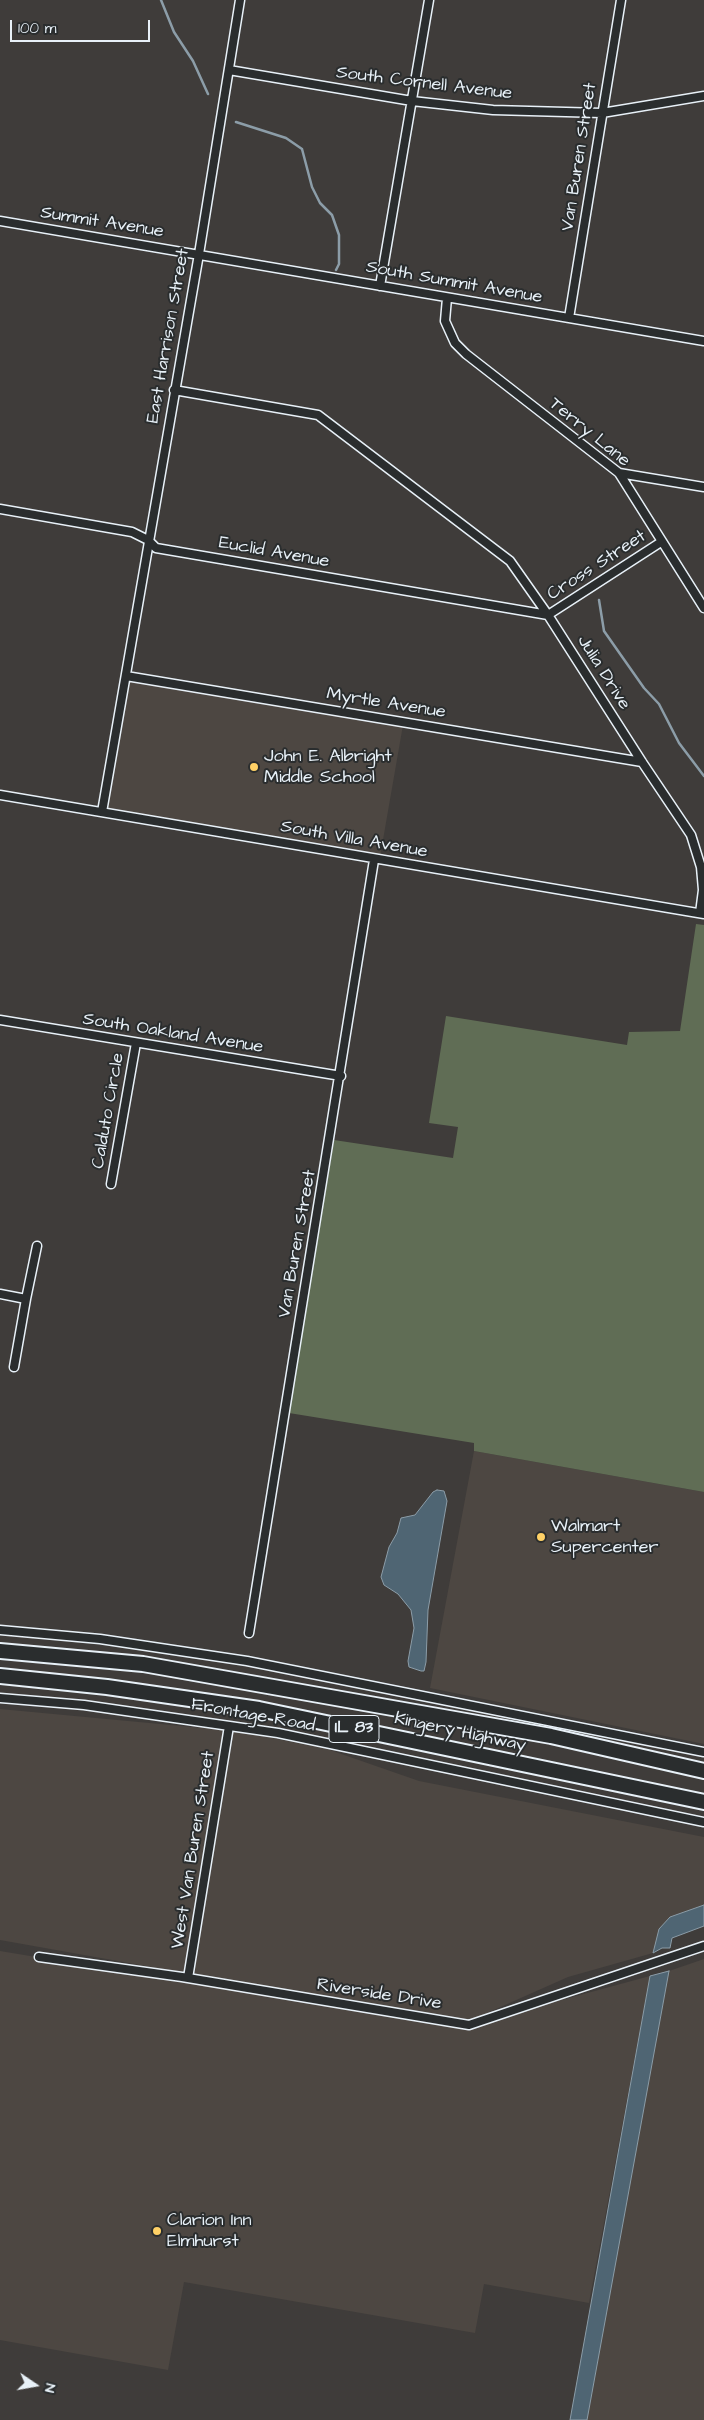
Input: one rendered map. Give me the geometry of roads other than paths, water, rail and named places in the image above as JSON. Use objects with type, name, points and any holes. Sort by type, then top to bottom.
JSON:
[{"type":"highway","name":"Kingery Highway","points":[[0,1651],[143,1664],[551,1736],[704,1771]]},
{"type":"highway","name":"Kingery Highway","points":[[0,1676],[117,1688],[259,1709],[704,1802]]},
{"type":"street","name":"East Harrison Street","points":[[102,812],[199,254],[240,0]]},
{"type":"street","points":[[380,286],[429,0]]},
{"type":"street","name":"Van Buren Street","points":[[569,318],[621,0]]},
{"type":"street","name":"South Cornell Avenue","points":[[229,70],[412,101],[493,110],[602,113],[704,96]]},
{"type":"street","name":"Summit Avenue","points":[[0,221],[199,254]]},
{"type":"street","name":"South Summit Avenue","points":[[199,254],[704,341]]},
{"type":"street","name":"Terry Lane","points":[[447,298],[445,321],[455,343],[466,354],[619,473],[704,608]]},
{"type":"street","name":"Julia Drive","points":[[174,390],[318,414],[510,561],[548,615],[691,835],[701,867],[703,890],[702,914]]},
{"type":"street","points":[[619,473],[704,487]]},
{"type":"street","name":"Euclid Avenue","points":[[0,509],[132,532],[148,540],[156,548],[548,615]]},
{"type":"street","name":"Cross Street","points":[[548,615],[661,542]]},
{"type":"street","name":"Myrtle Avenue","points":[[126,676],[642,762]]},
{"type":"street","name":"South Villa Avenue","points":[[0,795],[374,860],[702,914]]},
{"type":"street","name":"Van Buren Street","points":[[250,1633],[341,1076],[374,860]]},
{"type":"street","name":"South Oakland Avenue","points":[[0,1020],[341,1076]]},
{"type":"street","name":"Calduto Circle","points":[[111,1184],[136,1042]]},
{"type":"street","points":[[14,1367],[37,1246]]},
{"type":"street","points":[[0,1294],[26,1299]]},
{"type":"street","points":[[0,1630],[100,1638],[247,1661],[704,1752]]},
{"type":"street","name":"Frontage Road","points":[[0,1698],[92,1706],[278,1733],[704,1822]]},
{"type":"street","name":"West Van Buren Street","points":[[188,1978],[229,1726]]},
{"type":"street","name":"Riverside Drive","points":[[39,1957],[188,1978],[469,2025],[704,1946]]},
{"type":"water","points":[[437,1490],[444,1491],[447,1501],[428,1610],[426,1662],[424,1671],[421,1671],[409,1667],[408,1661],[414,1628],[411,1610],[398,1594],[384,1585],[381,1577],[389,1547],[397,1533],[401,1518],[415,1515],[433,1492]]},
{"type":"water","points":[[704,1905],[704,1926],[672,1938],[670,1948],[662,1948],[653,1953],[659,1929],[670,1917]]},
{"type":"water","points":[[669,1971],[587,2420],[570,2420],[650,1976]]},
{"type":"waterway","points":[[161,0],[174,32],[193,61],[208,94]]},
{"type":"waterway","points":[[236,122],[286,138],[302,149],[312,187],[320,203],[332,215],[339,235],[339,264],[336,270]]},
{"type":"waterway","points":[[599,600],[604,631],[644,688],[659,704],[679,743],[704,776]]},
{"type":"place","name":"John E. Albright Middle School","points":[[254,767]]},
{"type":"place","name":"Walmart Supercenter","points":[[541,1537]]},
{"type":"place","name":"Clarion Inn Elmhurst","points":[[157,2231]]}]
